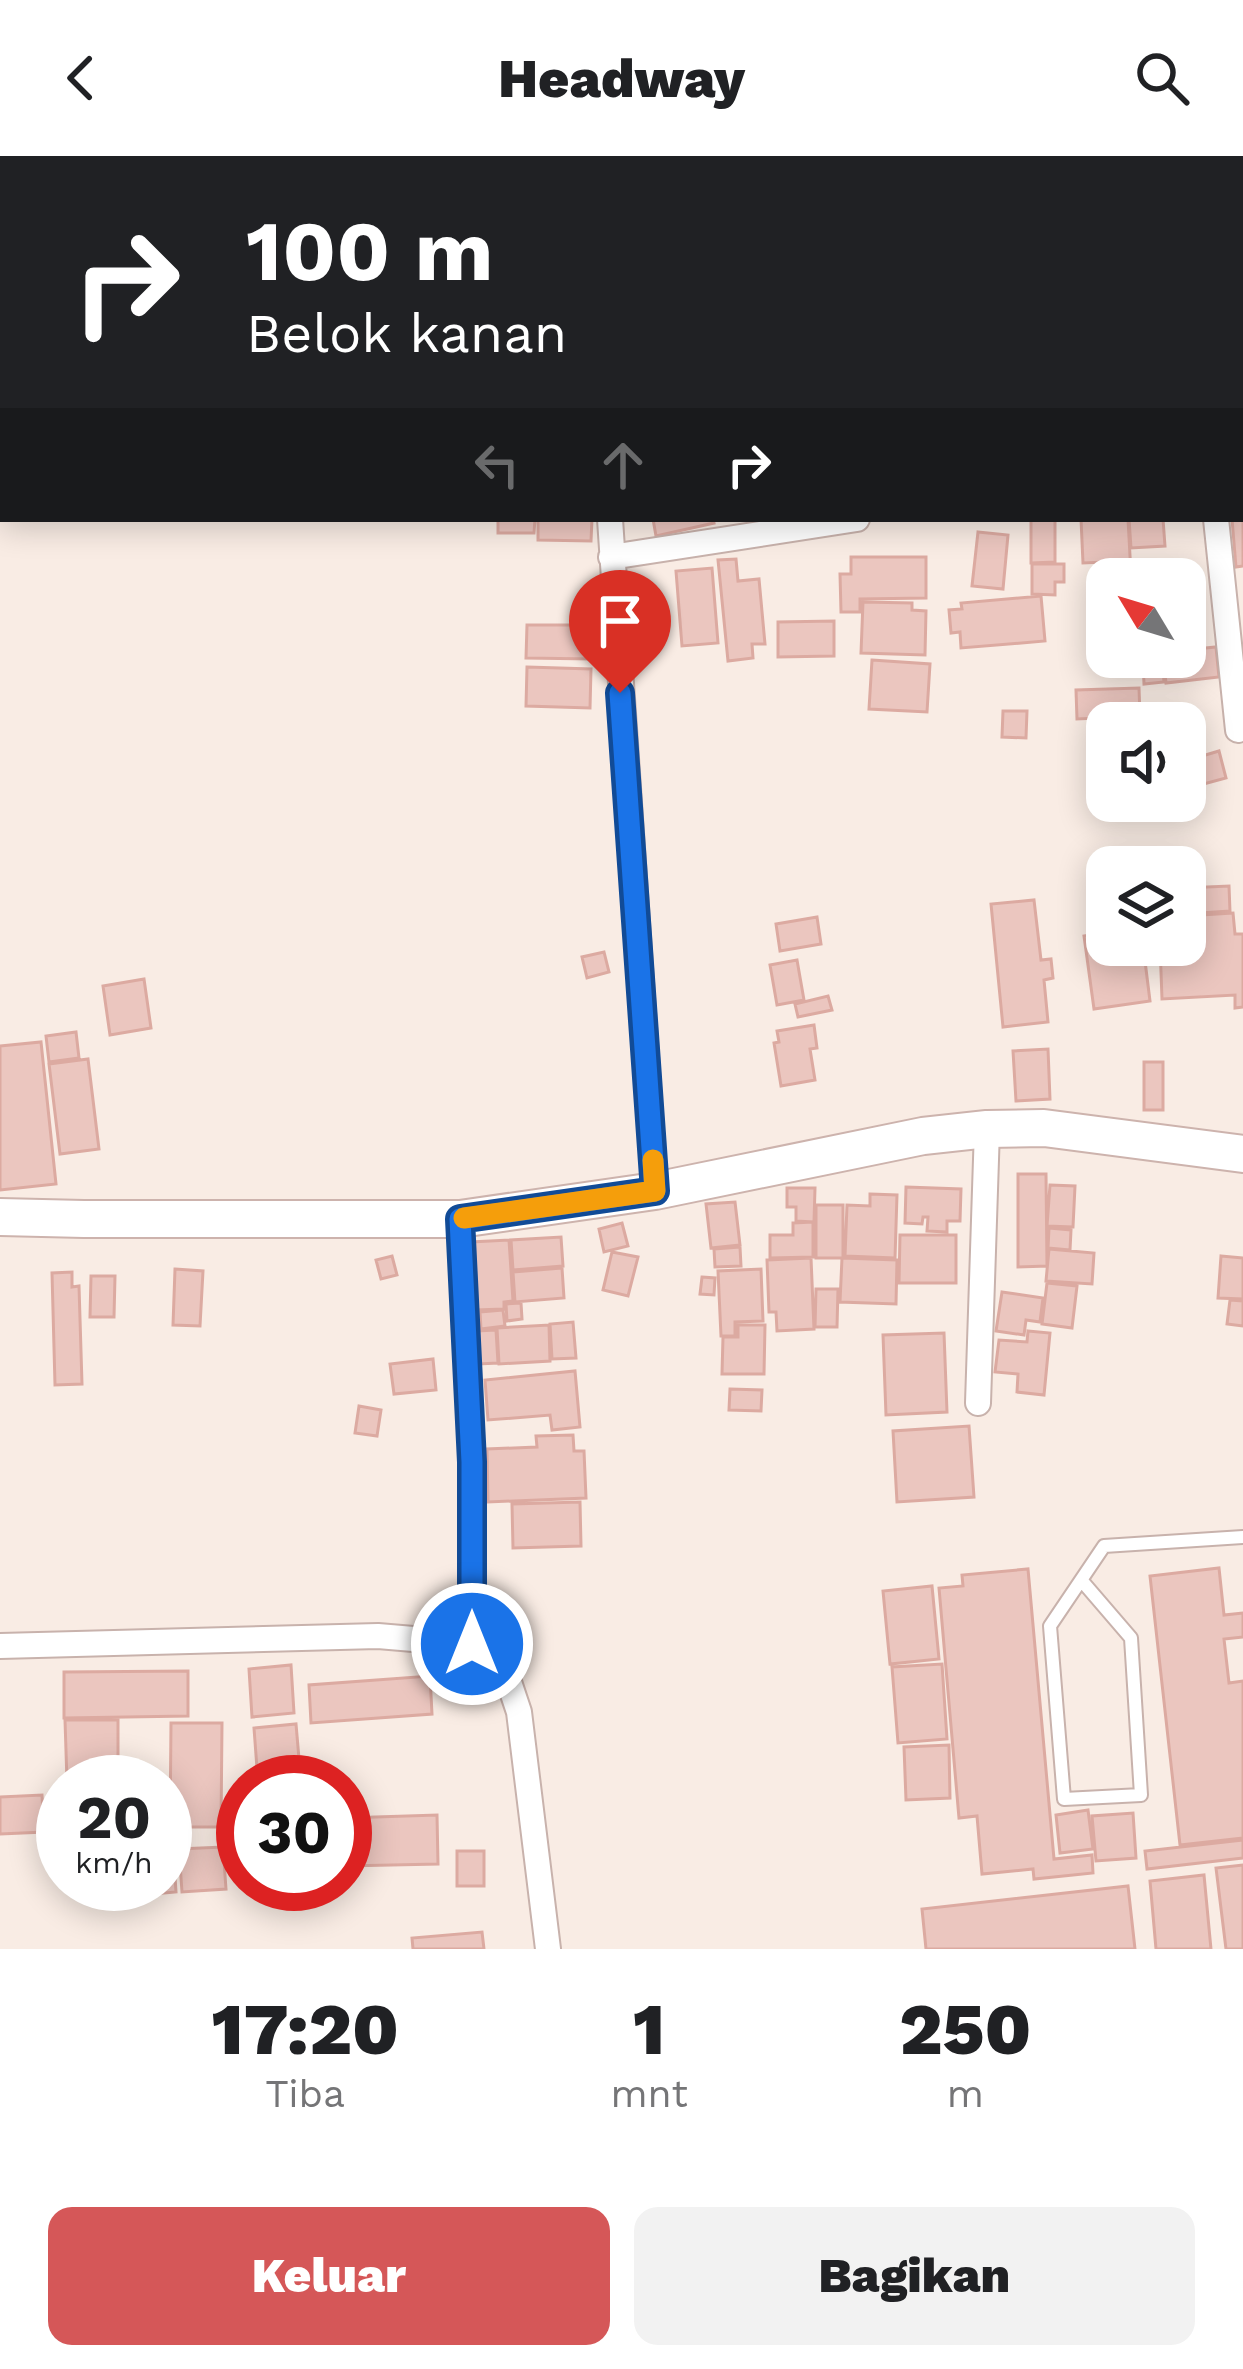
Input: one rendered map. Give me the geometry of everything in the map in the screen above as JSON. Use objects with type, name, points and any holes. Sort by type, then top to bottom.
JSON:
[{"type":"street","points":[[610,522],[655,1191]]},
{"type":"street","points":[[611,557],[838,522]]},
{"type":"street","points":[[1216,522],[1238,730]]},
{"type":"street","points":[[0,1216],[460,1219],[655,1191],[923,1136],[987,1129],[1044,1128],[1243,1154]]},
{"type":"street","points":[[978,1403],[987,1129]]},
{"type":"street","points":[[460,1219],[472,1462],[472,1644]]},
{"type":"street","points":[[0,1646],[378,1636],[472,1644],[503,1664],[519,1712],[548,1949]]},
{"type":"lane","points":[[1082,1581],[1131,1638],[1141,1795],[1064,1799],[1050,1626],[1104,1546],[1243,1537]]},
{"type":"building","points":[[498,522],[535,522],[534,533],[498,533]]},
{"type":"building","points":[[538,522],[592,522],[591,541],[538,540]]},
{"type":"building","points":[[654,522],[714,523],[656,536]]},
{"type":"building","points":[[1031,522],[1055,522],[1055,562],[1031,563]]},
{"type":"building","points":[[1081,522],[1128,522],[1130,558],[1086,558],[1086,563]]},
{"type":"building","points":[[1129,522],[1163,522],[1165,546],[1131,548]]},
{"type":"building","points":[[1232,522],[1243,522],[1243,566],[1236,567]]},
{"type":"building","points":[[978,532],[1008,535],[1003,589],[972,586]]},
{"type":"building","points":[[851,557],[926,557],[926,598],[860,599],[860,612],[841,612],[840,574],[851,574]]},
{"type":"building","points":[[736,559],[738,581],[759,579],[765,644],[752,644],[753,658],[728,661],[718,560]]},
{"type":"building","points":[[1032,564],[1064,564],[1064,582],[1055,582],[1055,595],[1032,594]]},
{"type":"building","points":[[712,568],[718,643],[682,646],[676,571]]},
{"type":"building","points":[[1041,596],[1045,641],[961,648],[960,632],[951,633],[949,610],[962,609],[961,603]]},
{"type":"building","points":[[863,602],[912,603],[912,610],[926,611],[925,655],[861,653]]},
{"type":"building","points":[[834,621],[834,656],[778,657],[778,622]]},
{"type":"building","points":[[527,625],[592,625],[592,659],[526,658]]},
{"type":"building","points":[[1216,647],[1219,677],[1166,683],[1165,678],[1206,678],[1206,648]]},
{"type":"building","points":[[872,660],[930,664],[927,712],[869,709]]},
{"type":"building","points":[[527,667],[591,669],[590,708],[526,706]]},
{"type":"building","points":[[1144,678],[1164,678],[1164,682],[1144,684]]},
{"type":"building","points":[[1139,688],[1140,702],[1086,702],[1086,719],[1077,719],[1076,690]]},
{"type":"building","points":[[1003,711],[1027,711],[1026,738],[1002,737]]},
{"type":"building","points":[[1219,751],[1226,778],[1206,783],[1206,755]]},
{"type":"building","points":[[1229,886],[1230,911],[1206,913],[1206,887]]},
{"type":"building","points":[[1034,900],[1041,960],[1051,959],[1053,978],[1044,980],[1048,1022],[1003,1027],[991,904]]},
{"type":"building","points":[[1233,913],[1235,934],[1243,934],[1243,1007],[1235,1008],[1235,995],[1162,999],[1161,966],[1206,966],[1206,915]]},
{"type":"building","points":[[817,917],[821,944],[780,951],[776,924]]},
{"type":"building","points":[[604,952],[609,972],[587,978],[582,957]]},
{"type":"building","points":[[797,960],[804,1000],[777,1005],[770,965]]},
{"type":"building","points":[[1088,966],[1146,966],[1150,1001],[1094,1009]]},
{"type":"building","points":[[144,979],[151,1028],[110,1035],[103,986]]},
{"type":"building","points":[[828,996],[832,1010],[798,1017],[795,1004]]},
{"type":"building","points":[[814,1025],[817,1048],[810,1049],[815,1080],[781,1086],[774,1043],[779,1042],[777,1031]]},
{"type":"building","points":[[76,1032],[79,1058],[49,1062],[46,1036]]},
{"type":"building","points":[[41,1042],[56,1184],[0,1190],[0,1046]]},
{"type":"building","points":[[1048,1049],[1050,1099],[1016,1101],[1013,1051]]},
{"type":"building","points":[[88,1059],[99,1149],[60,1154],[49,1064]]},
{"type":"building","points":[[1144,1062],[1163,1062],[1163,1110],[1144,1110]]},
{"type":"building","points":[[1018,1174],[1046,1174],[1047,1266],[1018,1267]]},
{"type":"building","points":[[1050,1185],[1075,1186],[1073,1227],[1047,1226]]},
{"type":"building","points":[[906,1187],[961,1189],[960,1221],[947,1221],[947,1232],[927,1231],[928,1217],[923,1217],[922,1224],[905,1223]]},
{"type":"building","points":[[787,1188],[815,1188],[814,1222],[796,1221],[796,1207],[787,1207]]},
{"type":"building","points":[[870,1194],[897,1195],[895,1258],[845,1256],[847,1205],[870,1206]]},
{"type":"building","points":[[735,1202],[740,1245],[711,1248],[706,1204]]},
{"type":"building","points":[[816,1205],[843,1205],[843,1258],[816,1258]]},
{"type":"building","points":[[813,1222],[813,1257],[770,1258],[770,1235],[793,1235],[793,1223]]},
{"type":"building","points":[[622,1223],[628,1246],[604,1252],[599,1229]]},
{"type":"building","points":[[1049,1228],[1071,1230],[1070,1250],[1048,1248]]},
{"type":"building","points":[[900,1235],[956,1235],[956,1283],[899,1283]]},
{"type":"building","points":[[561,1237],[563,1266],[513,1270],[511,1240]]},
{"type":"building","points":[[509,1240],[513,1301],[504,1302],[504,1309],[475,1310],[471,1242]]},
{"type":"building","points":[[740,1247],[741,1266],[715,1267],[714,1249]]},
{"type":"building","points":[[1049,1249],[1094,1253],[1092,1284],[1046,1281]]},
{"type":"building","points":[[612,1252],[638,1257],[628,1296],[603,1290]]},
{"type":"building","points":[[392,1256],[397,1275],[381,1279],[376,1260]]},
{"type":"building","points":[[1221,1256],[1243,1258],[1243,1299],[1218,1298]]},
{"type":"building","points":[[811,1258],[814,1329],[777,1331],[776,1312],[769,1312],[767,1260]]},
{"type":"building","points":[[842,1258],[897,1260],[896,1304],[840,1302]]},
{"type":"building","points":[[562,1268],[564,1298],[515,1302],[513,1272]]},
{"type":"building","points":[[175,1269],[203,1271],[200,1326],[173,1325]]},
{"type":"building","points":[[761,1269],[763,1321],[735,1322],[735,1336],[721,1336],[718,1271]]},
{"type":"building","points":[[72,1272],[72,1287],[79,1286],[82,1384],[55,1385],[52,1273]]},
{"type":"building","points":[[91,1276],[115,1276],[114,1317],[90,1317]]},
{"type":"building","points":[[702,1277],[715,1278],[714,1295],[700,1294]]},
{"type":"building","points":[[1047,1283],[1077,1286],[1072,1328],[1042,1324]]},
{"type":"building","points":[[816,1289],[838,1289],[837,1327],[815,1327]]},
{"type":"building","points":[[1002,1292],[1043,1298],[1040,1322],[1026,1320],[1024,1335],[996,1331]]},
{"type":"building","points":[[1230,1300],[1243,1301],[1243,1326],[1227,1324]]},
{"type":"building","points":[[521,1303],[522,1319],[507,1321],[506,1304]]},
{"type":"building","points":[[503,1310],[505,1326],[481,1329],[480,1312]]},
{"type":"building","points":[[573,1322],[576,1358],[552,1359],[550,1324]]},
{"type":"building","points":[[549,1325],[550,1361],[499,1364],[497,1328]]},
{"type":"building","points":[[738,1325],[765,1325],[764,1374],[722,1374],[723,1337],[738,1337]]},
{"type":"building","points":[[496,1330],[498,1363],[478,1364],[476,1331]]},
{"type":"building","points":[[1028,1331],[1050,1333],[1044,1395],[1017,1392],[1018,1374],[995,1372],[999,1340],[1027,1342]]},
{"type":"building","points":[[944,1333],[947,1412],[886,1415],[883,1335]]},
{"type":"building","points":[[433,1359],[436,1390],[394,1394],[390,1364]]},
{"type":"building","points":[[575,1371],[580,1427],[552,1430],[550,1415],[488,1420],[485,1380]]},
{"type":"building","points":[[730,1389],[762,1390],[761,1411],[729,1410]]},
{"type":"building","points":[[359,1406],[381,1410],[377,1436],[355,1433]]},
{"type":"building","points":[[969,1426],[974,1497],[897,1502],[893,1431]]},
{"type":"building","points":[[573,1435],[574,1451],[584,1451],[586,1498],[488,1502],[487,1449],[537,1447],[536,1436]]},
{"type":"building","points":[[580,1502],[581,1546],[513,1548],[512,1504]]},
{"type":"building","points":[[1219,1568],[1224,1615],[1243,1613],[1243,1637],[1224,1639],[1229,1683],[1243,1681],[1243,1838],[1180,1845],[1150,1576]]},
{"type":"building","points":[[1028,1569],[1054,1859],[1092,1855],[1093,1873],[1034,1879],[1033,1869],[982,1874],[977,1816],[959,1818],[939,1588],[963,1586],[962,1575]]},
{"type":"building","points":[[932,1586],[939,1659],[890,1664],[883,1591]]},
{"type":"building","points":[[942,1664],[947,1739],[898,1743],[892,1667]]},
{"type":"building","points":[[291,1665],[294,1713],[252,1717],[249,1669]]},
{"type":"building","points":[[188,1671],[188,1716],[64,1718],[64,1672]]},
{"type":"building","points":[[430,1676],[432,1714],[311,1723],[309,1685]]},
{"type":"building","points":[[65,1720],[118,1720],[118,1755],[66,1755]]},
{"type":"building","points":[[171,1723],[222,1723],[222,1755],[216,1755],[216,1827],[192,1827],[192,1755],[171,1755]]},
{"type":"building","points":[[296,1724],[299,1755],[256,1755],[254,1728]]},
{"type":"building","points":[[949,1745],[950,1798],[906,1800],[904,1747]]},
{"type":"building","points":[[36,1795],[36,1832],[0,1834],[0,1797]]},
{"type":"building","points":[[1088,1810],[1093,1849],[1060,1853],[1056,1815]]},
{"type":"building","points":[[1133,1813],[1136,1858],[1096,1861],[1092,1816]]},
{"type":"building","points":[[437,1815],[438,1864],[372,1865],[372,1817]]},
{"type":"building","points":[[1243,1840],[1243,1858],[1147,1869],[1145,1851]]},
{"type":"building","points":[[216,1847],[216,1890],[192,1891],[192,1848]]},
{"type":"building","points":[[457,1851],[484,1851],[484,1886],[457,1886]]},
{"type":"building","points":[[1243,1865],[1243,1949],[1226,1949],[1216,1868]]},
{"type":"building","points":[[1204,1875],[1211,1949],[1156,1949],[1150,1881]]},
{"type":"building","points":[[1128,1886],[1135,1949],[926,1949],[922,1909]]},
{"type":"building","points":[[482,1932],[484,1949],[413,1949],[412,1938]]},
{"type":"slow traffic","points":[[464,1218],[655,1191],[653,1160]]},
{"type":"route","points":[[472,1644],[472,1462],[460,1219],[655,1191],[620,693]]}]
